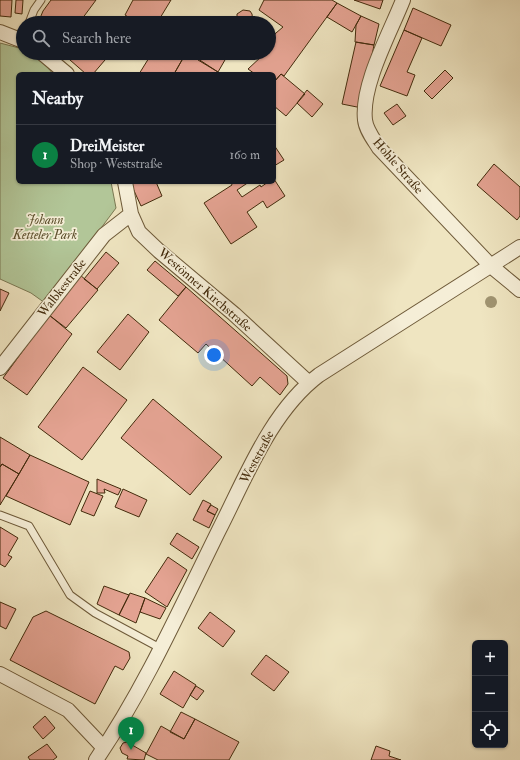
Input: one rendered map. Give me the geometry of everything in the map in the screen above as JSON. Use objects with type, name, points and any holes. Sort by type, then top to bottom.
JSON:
[{"type":"street","name":"Hohle Straße","points":[[403,0],[374,70],[365,102],[366,127],[379,148],[491,266],[520,290]]},
{"type":"street","points":[[0,32],[16,35]]},
{"type":"street","points":[[50,60],[65,72]]},
{"type":"street","name":"Westönner Kirchstraße","points":[[125,184],[131,214],[139,232],[159,251],[234,314],[309,383]]},
{"type":"street","name":"Walbkestraße","points":[[0,368],[104,235],[131,214]]},
{"type":"street","name":"Weststraße","points":[[96,760],[131,705],[246,477],[276,422],[296,396],[309,383],[520,247]]},
{"type":"street","points":[[0,674],[68,710],[104,748]]},
{"type":"lane","points":[[32,16],[41,0]]},
{"type":"lane","points":[[0,515],[29,526],[70,595],[95,613],[160,648]]},
{"type":"green space","name":"Johann Ketteler Park","points":[[0,43],[16,47],[16,60],[40,60],[51,72],[16,72],[16,184],[111,184],[116,208],[45,303],[31,293],[0,279]]},
{"type":"building","points":[[0,0],[12,0],[11,17],[0,16]]},
{"type":"building","points":[[16,0],[23,0],[22,14],[15,13]]},
{"type":"building","points":[[51,0],[96,0],[84,16],[41,16]]},
{"type":"building","points":[[133,0],[171,0],[161,16],[125,15]]},
{"type":"building","points":[[264,0],[332,0],[337,3],[284,76],[281,74],[276,80],[276,72],[252,72],[248,69],[258,60],[276,60],[276,33],[283,27],[276,22],[276,16],[267,16],[259,10]]},
{"type":"building","points":[[354,0],[383,0],[380,9]]},
{"type":"building","points":[[337,3],[361,16],[352,32],[327,17]]},
{"type":"building","points":[[413,8],[451,25],[441,46],[404,30]]},
{"type":"building","points":[[243,10],[250,11],[252,16],[237,16],[237,14]]},
{"type":"building","points":[[361,16],[379,24],[374,45],[355,42],[356,25]]},
{"type":"building","points":[[404,30],[422,38],[407,72],[415,75],[407,96],[380,86]]},
{"type":"building","points":[[356,42],[374,45],[362,108],[342,104]]},
{"type":"building","points":[[70,60],[105,60],[95,72],[84,72]]},
{"type":"building","points":[[148,60],[182,60],[175,72],[140,72]]},
{"type":"building","points":[[182,60],[200,60],[218,72],[175,72]]},
{"type":"building","points":[[198,60],[225,60],[218,72]]},
{"type":"building","points":[[445,70],[453,78],[432,99],[424,91]]},
{"type":"building","points":[[281,74],[305,94],[286,116],[276,108],[276,80]]},
{"type":"building","points":[[307,90],[323,104],[312,117],[297,103]]},
{"type":"building","points":[[397,104],[406,116],[393,125],[384,113]]},
{"type":"building","points":[[276,148],[284,160],[276,165]]},
{"type":"building","points":[[494,164],[520,187],[520,216],[517,220],[477,185]]},
{"type":"building","points":[[276,182],[285,196],[267,208],[263,201],[247,212],[257,227],[231,244],[204,203],[232,184],[246,184],[237,190],[242,197],[260,185],[261,187],[265,184],[276,184]]},
{"type":"building","points":[[131,184],[157,184],[162,196],[141,206]]},
{"type":"building","points":[[106,252],[119,263],[97,289],[84,279]]},
{"type":"building","points":[[155,261],[186,287],[178,296],[147,270]]},
{"type":"building","points":[[80,275],[98,290],[66,328],[49,315]]},
{"type":"building","points":[[186,287],[287,376],[288,384],[280,395],[260,377],[252,386],[206,344],[198,353],[159,320]]},
{"type":"building","points":[[0,289],[9,293],[0,311]]},
{"type":"building","points":[[128,314],[149,332],[120,370],[97,352]]},
{"type":"building","points":[[49,315],[72,334],[27,395],[3,378]]},
{"type":"building","points":[[83,367],[127,400],[82,460],[38,427]]},
{"type":"building","points":[[153,399],[222,457],[190,495],[121,438]]},
{"type":"building","points":[[0,437],[30,455],[19,474],[2,464],[0,467]]},
{"type":"building","points":[[30,455],[89,482],[70,525],[6,496]]},
{"type":"building","points":[[2,464],[19,474],[0,505],[0,467]]},
{"type":"building","points":[[97,479],[121,489],[118,495],[104,489],[105,493],[97,493]]},
{"type":"building","points":[[123,489],[147,500],[139,517],[115,507]]},
{"type":"building","points":[[90,491],[103,496],[94,516],[81,511]]},
{"type":"building","points":[[203,500],[211,504],[207,511],[215,515],[209,528],[193,520]]},
{"type":"building","points":[[211,505],[218,509],[215,515],[207,511]]},
{"type":"building","points":[[0,527],[18,538],[8,555],[12,557],[5,567],[0,564]]},
{"type":"building","points":[[177,533],[199,547],[192,559],[170,544]]},
{"type":"building","points":[[168,557],[187,570],[167,607],[145,592]]},
{"type":"building","points":[[104,586],[129,595],[119,615],[97,604]]},
{"type":"building","points":[[130,593],[145,598],[136,623],[119,615]]},
{"type":"building","points":[[145,598],[166,608],[160,619],[140,612]]},
{"type":"building","points":[[0,602],[16,609],[6,629],[0,626]]},
{"type":"building","points":[[46,611],[129,652],[130,658],[123,670],[115,666],[95,704],[10,660],[33,617]]},
{"type":"building","points":[[210,612],[235,631],[223,647],[198,628]]},
{"type":"building","points":[[266,655],[289,672],[274,691],[251,674]]},
{"type":"building","points":[[174,671],[196,685],[183,708],[160,694]]},
{"type":"building","points":[[196,686],[204,691],[197,700],[190,695]]},
{"type":"building","points":[[181,712],[195,719],[184,739],[170,732]]},
{"type":"building","points":[[45,716],[55,728],[43,739],[33,727]]},
{"type":"building","points":[[195,719],[239,742],[229,760],[158,760],[146,754],[161,726],[184,739]]},
{"type":"building","points":[[127,742],[146,753],[144,760],[127,759],[128,756],[122,753],[120,748],[123,743]]},
{"type":"building","points":[[47,744],[57,757],[53,760],[30,760],[28,757]]},
{"type":"building","points":[[376,746],[390,751],[389,756],[401,760],[371,760]]},
{"type":"place","name":"DreiMeister","points":[[131,750]]}]
